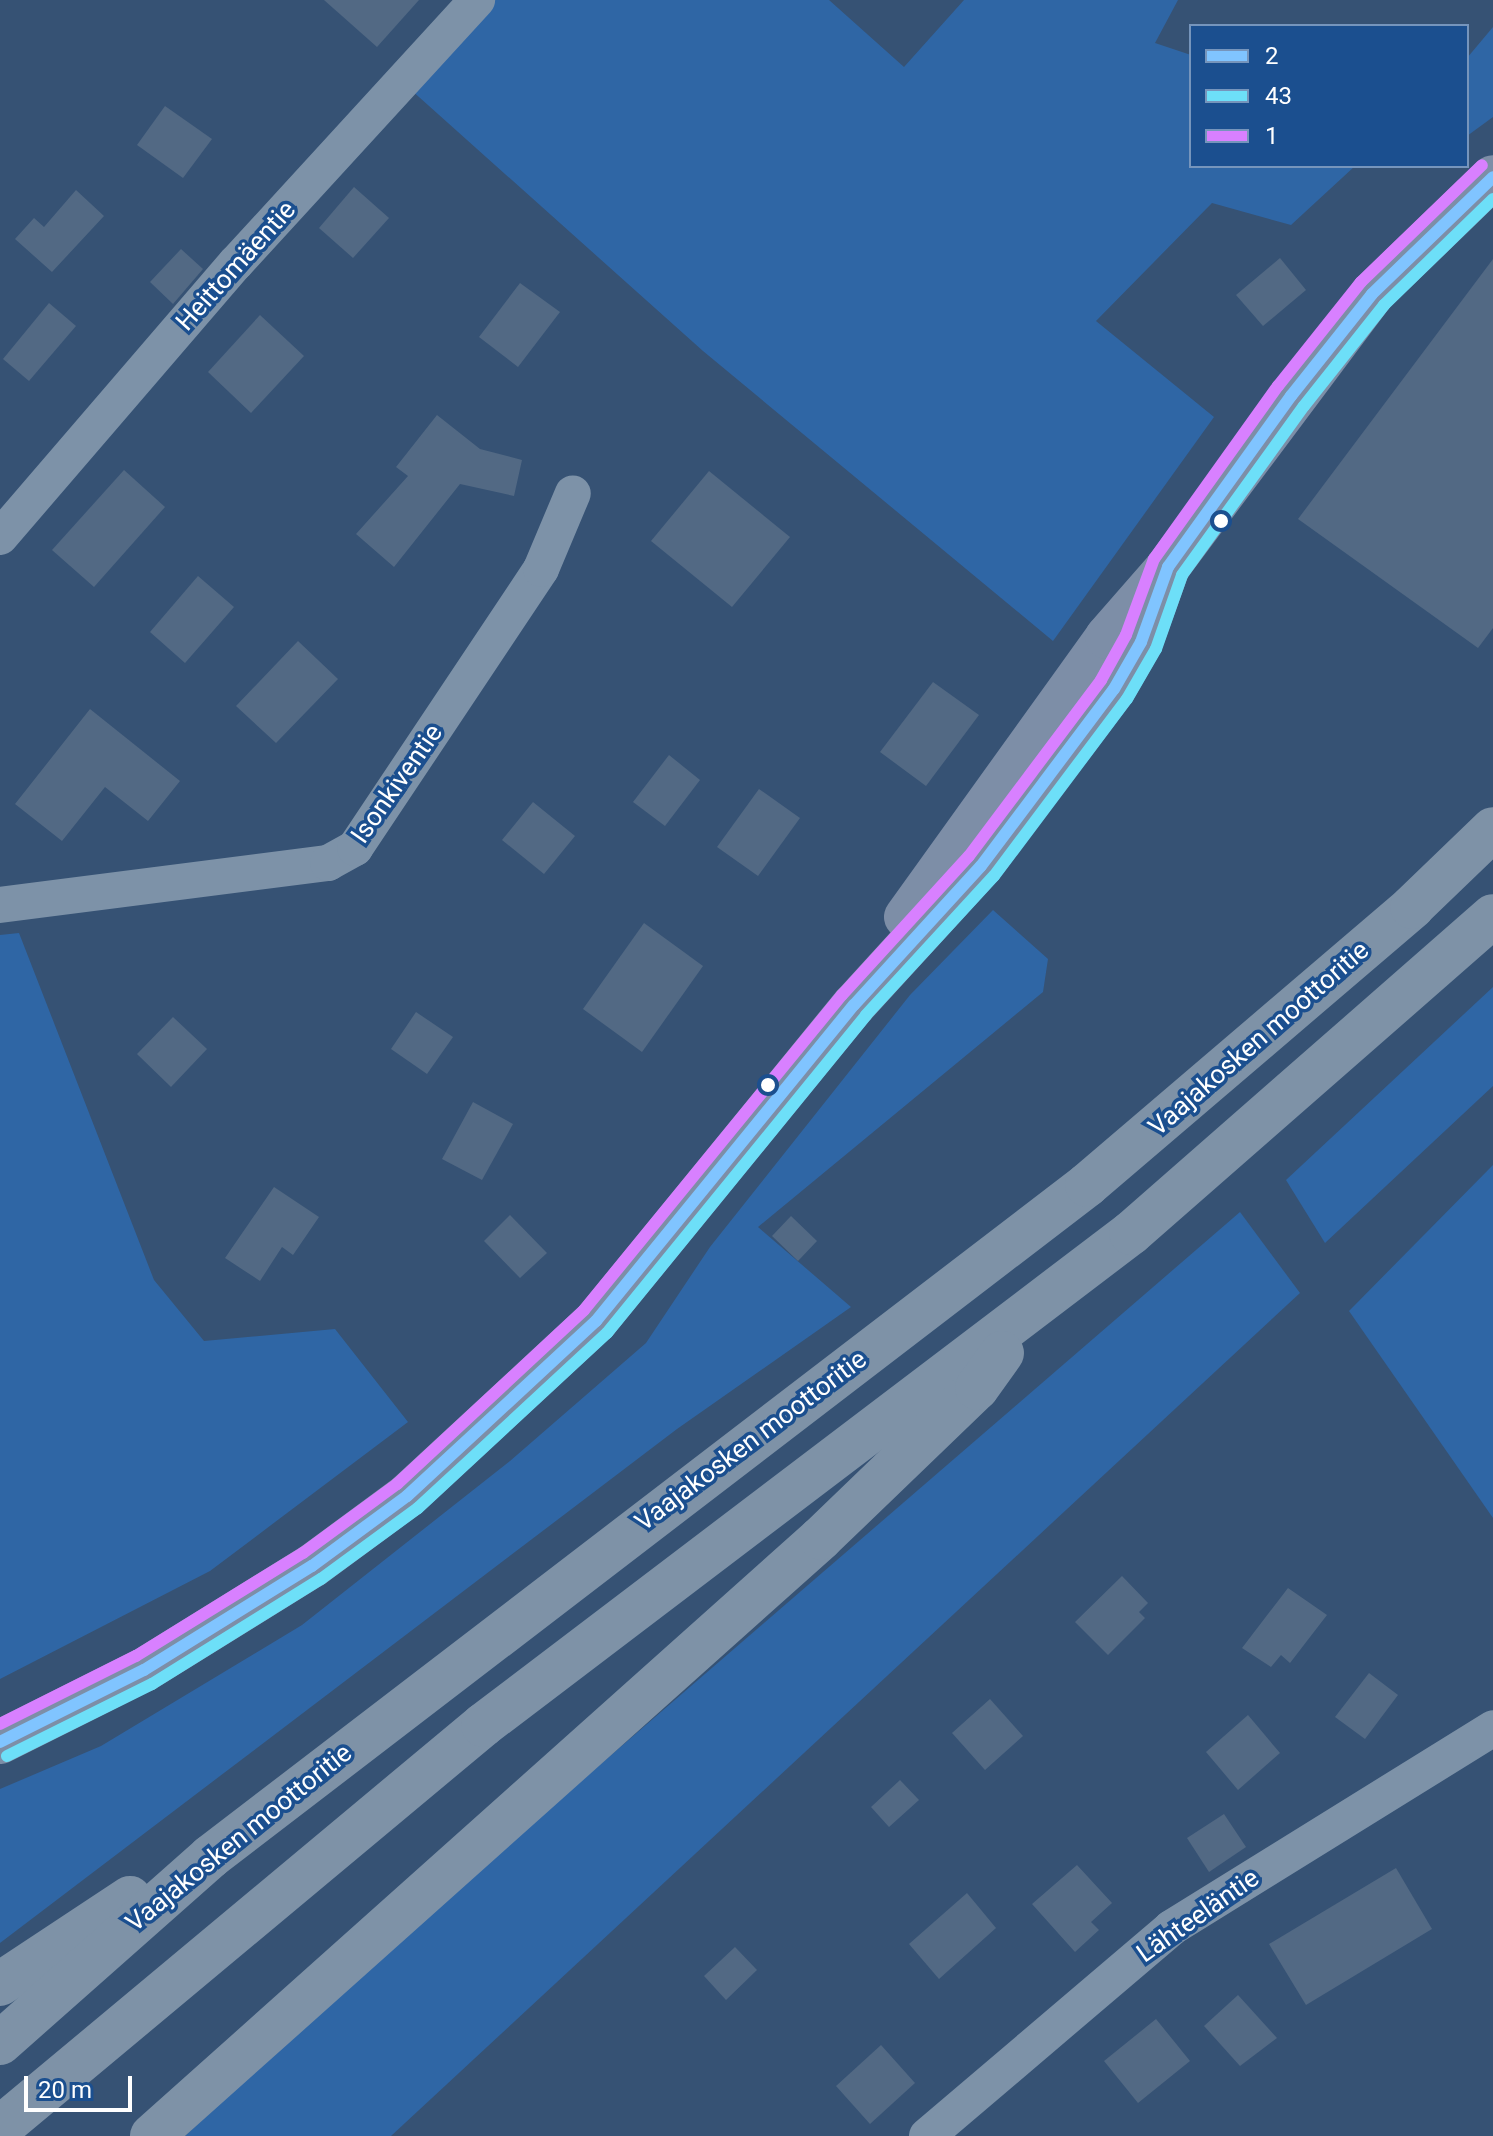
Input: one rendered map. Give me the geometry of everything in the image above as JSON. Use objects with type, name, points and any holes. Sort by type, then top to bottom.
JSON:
[{"type":"highway","name":"Vaajakosken moottoritie","points":[[0,2043],[210,1857],[1087,1185],[1355,956],[1493,829]]},
{"type":"highway","points":[[0,2128],[483,1725],[1031,1312],[1292,1098],[1493,916]]},
{"type":"highway","points":[[152,2136],[885,1479],[977,1388],[1031,1312]]},
{"type":"highway","points":[[0,1984],[111,1908],[210,1857]]},
{"type":"main road","points":[[0,1742],[232,1619],[407,1496],[596,1321],[854,1005],[981,866],[1114,689],[1141,642],[1168,567],[1372,294],[1493,177]]},
{"type":"street","name":"Heittomäentie","points":[[0,537],[236,263],[477,0]]},
{"type":"street","name":"Isonkiventie","points":[[0,905],[328,863],[355,848],[541,569],[573,493]]},
{"type":"street","name":"Lähteeläntie","points":[[927,2136],[1171,1928],[1493,1728]]},
{"type":"shaded area","points":[[474,0],[829,0],[904,67],[964,0],[1178,0],[1155,43],[1189,54],[1189,168],[1353,168],[1291,225],[1212,203],[1096,321],[1214,417],[1053,641],[703,351],[400,80]]},
{"type":"shaded area","points":[[1493,27],[1493,117],[1469,135],[1469,56]]},
{"type":"shaded area","points":[[993,910],[1048,959],[1043,992],[758,1227],[851,1307],[677,1429],[0,1943],[0,1789],[101,1746],[302,1625],[510,1461],[646,1343],[710,1247],[910,995]]},
{"type":"shaded area","points":[[19,933],[154,1280],[204,1341],[335,1329],[408,1422],[210,1571],[0,1679],[0,935]]},
{"type":"shaded area","points":[[1493,987],[1493,1086],[1325,1243],[1286,1180]]},
{"type":"shaded area","points":[[1493,1165],[1493,1518],[1349,1311]]},
{"type":"shaded area","points":[[1240,1212],[1300,1293],[391,2136],[185,2136],[390,1946]]},
{"type":"building","points":[[324,0],[419,0],[377,47]]},
{"type":"building","points":[[165,106],[212,139],[183,178],[137,145]]},
{"type":"building","points":[[354,187],[389,218],[353,258],[319,228]]},
{"type":"building","points":[[76,190],[104,216],[52,272],[15,239],[34,218],[44,227]]},
{"type":"building","points":[[181,249],[203,269],[173,304],[150,282]]},
{"type":"building","points":[[1280,258],[1306,290],[1263,326],[1236,295]]},
{"type":"building","points":[[1493,259],[1493,628],[1478,648],[1298,519]]},
{"type":"building","points":[[520,283],[560,312],[518,367],[479,337]]},
{"type":"building","points":[[49,303],[76,326],[29,381],[3,359]]},
{"type":"building","points":[[260,315],[304,356],[251,413],[208,372]]},
{"type":"building","points":[[437,415],[480,449],[522,460],[514,496],[460,484],[394,567],[356,534],[408,476],[396,467]]},
{"type":"building","points":[[124,470],[165,507],[94,587],[52,550]]},
{"type":"building","points":[[709,471],[790,537],[732,607],[651,541]]},
{"type":"building","points":[[198,576],[234,607],[185,663],[150,632]]},
{"type":"building","points":[[298,641],[338,679],[276,743],[236,706]]},
{"type":"building","points":[[933,682],[979,715],[926,786],[880,752]]},
{"type":"building","points":[[90,709],[180,781],[148,821],[105,787],[62,841],[15,804]]},
{"type":"building","points":[[669,755],[700,780],[665,826],[633,802]]},
{"type":"building","points":[[759,789],[800,818],[758,876],[717,847]]},
{"type":"building","points":[[533,802],[575,836],[544,874],[502,840]]},
{"type":"building","points":[[644,923],[703,966],[642,1052],[583,1009]]},
{"type":"building","points":[[416,1012],[453,1037],[427,1074],[391,1049]]},
{"type":"building","points":[[173,1017],[207,1049],[171,1087],[137,1054]]},
{"type":"building","points":[[473,1102],[513,1124],[482,1180],[442,1159]]},
{"type":"building","points":[[274,1187],[319,1217],[293,1255],[282,1247],[260,1281],[225,1258]]},
{"type":"building","points":[[510,1215],[547,1253],[520,1278],[484,1241]]},
{"type":"building","points":[[791,1216],[817,1241],[798,1261],[772,1236]]},
{"type":"building","points":[[1122,1576],[1148,1603],[1139,1612],[1145,1618],[1108,1655],[1075,1622]]},
{"type":"building","points":[[1288,1588],[1327,1615],[1290,1663],[1281,1655],[1271,1667],[1242,1648]]},
{"type":"building","points":[[1369,1673],[1398,1695],[1365,1739],[1335,1717]]},
{"type":"building","points":[[990,1699],[1023,1736],[985,1770],[952,1733]]},
{"type":"building","points":[[1248,1715],[1280,1753],[1238,1790],[1206,1752]]},
{"type":"building","points":[[900,1780],[919,1800],[889,1827],[871,1807]]},
{"type":"building","points":[[1224,1814],[1246,1847],[1209,1872],[1187,1838]]},
{"type":"building","points":[[1077,1865],[1112,1903],[1091,1922],[1099,1930],[1075,1952],[1032,1904]]},
{"type":"building","points":[[1396,1868],[1432,1929],[1306,2005],[1269,1944]]},
{"type":"building","points":[[967,1893],[996,1928],[939,1979],[909,1944]]},
{"type":"building","points":[[735,1947],[757,1970],[726,2000],[704,1976]]},
{"type":"building","points":[[1238,1995],[1277,2038],[1240,2066],[1204,2026]]},
{"type":"building","points":[[1156,2019],[1190,2061],[1138,2103],[1104,2061]]},
{"type":"building","points":[[881,2045],[915,2083],[870,2124],[836,2086]]},
{"type":"transit line","name":"1","points":[[0,1724],[136,1656],[303,1553],[397,1484],[584,1310],[842,995],[969,856],[1101,680],[1126,635],[1154,559],[1278,386],[1361,282],[1482,165]]},
{"type":"transit line","name":"2","points":[[0,1742],[144,1670],[312,1566],[407,1496],[596,1321],[854,1005],[981,866],[1114,689],[1141,642],[1168,567],[1291,396],[1372,294],[1493,177]]},
{"type":"transit line","name":"43","points":[[7,1756],[152,1684],[321,1579],[418,1508],[607,1333],[866,1015],[994,876],[1127,699],[1156,649],[1182,575],[1304,406],[1384,305],[1493,199]]}]
